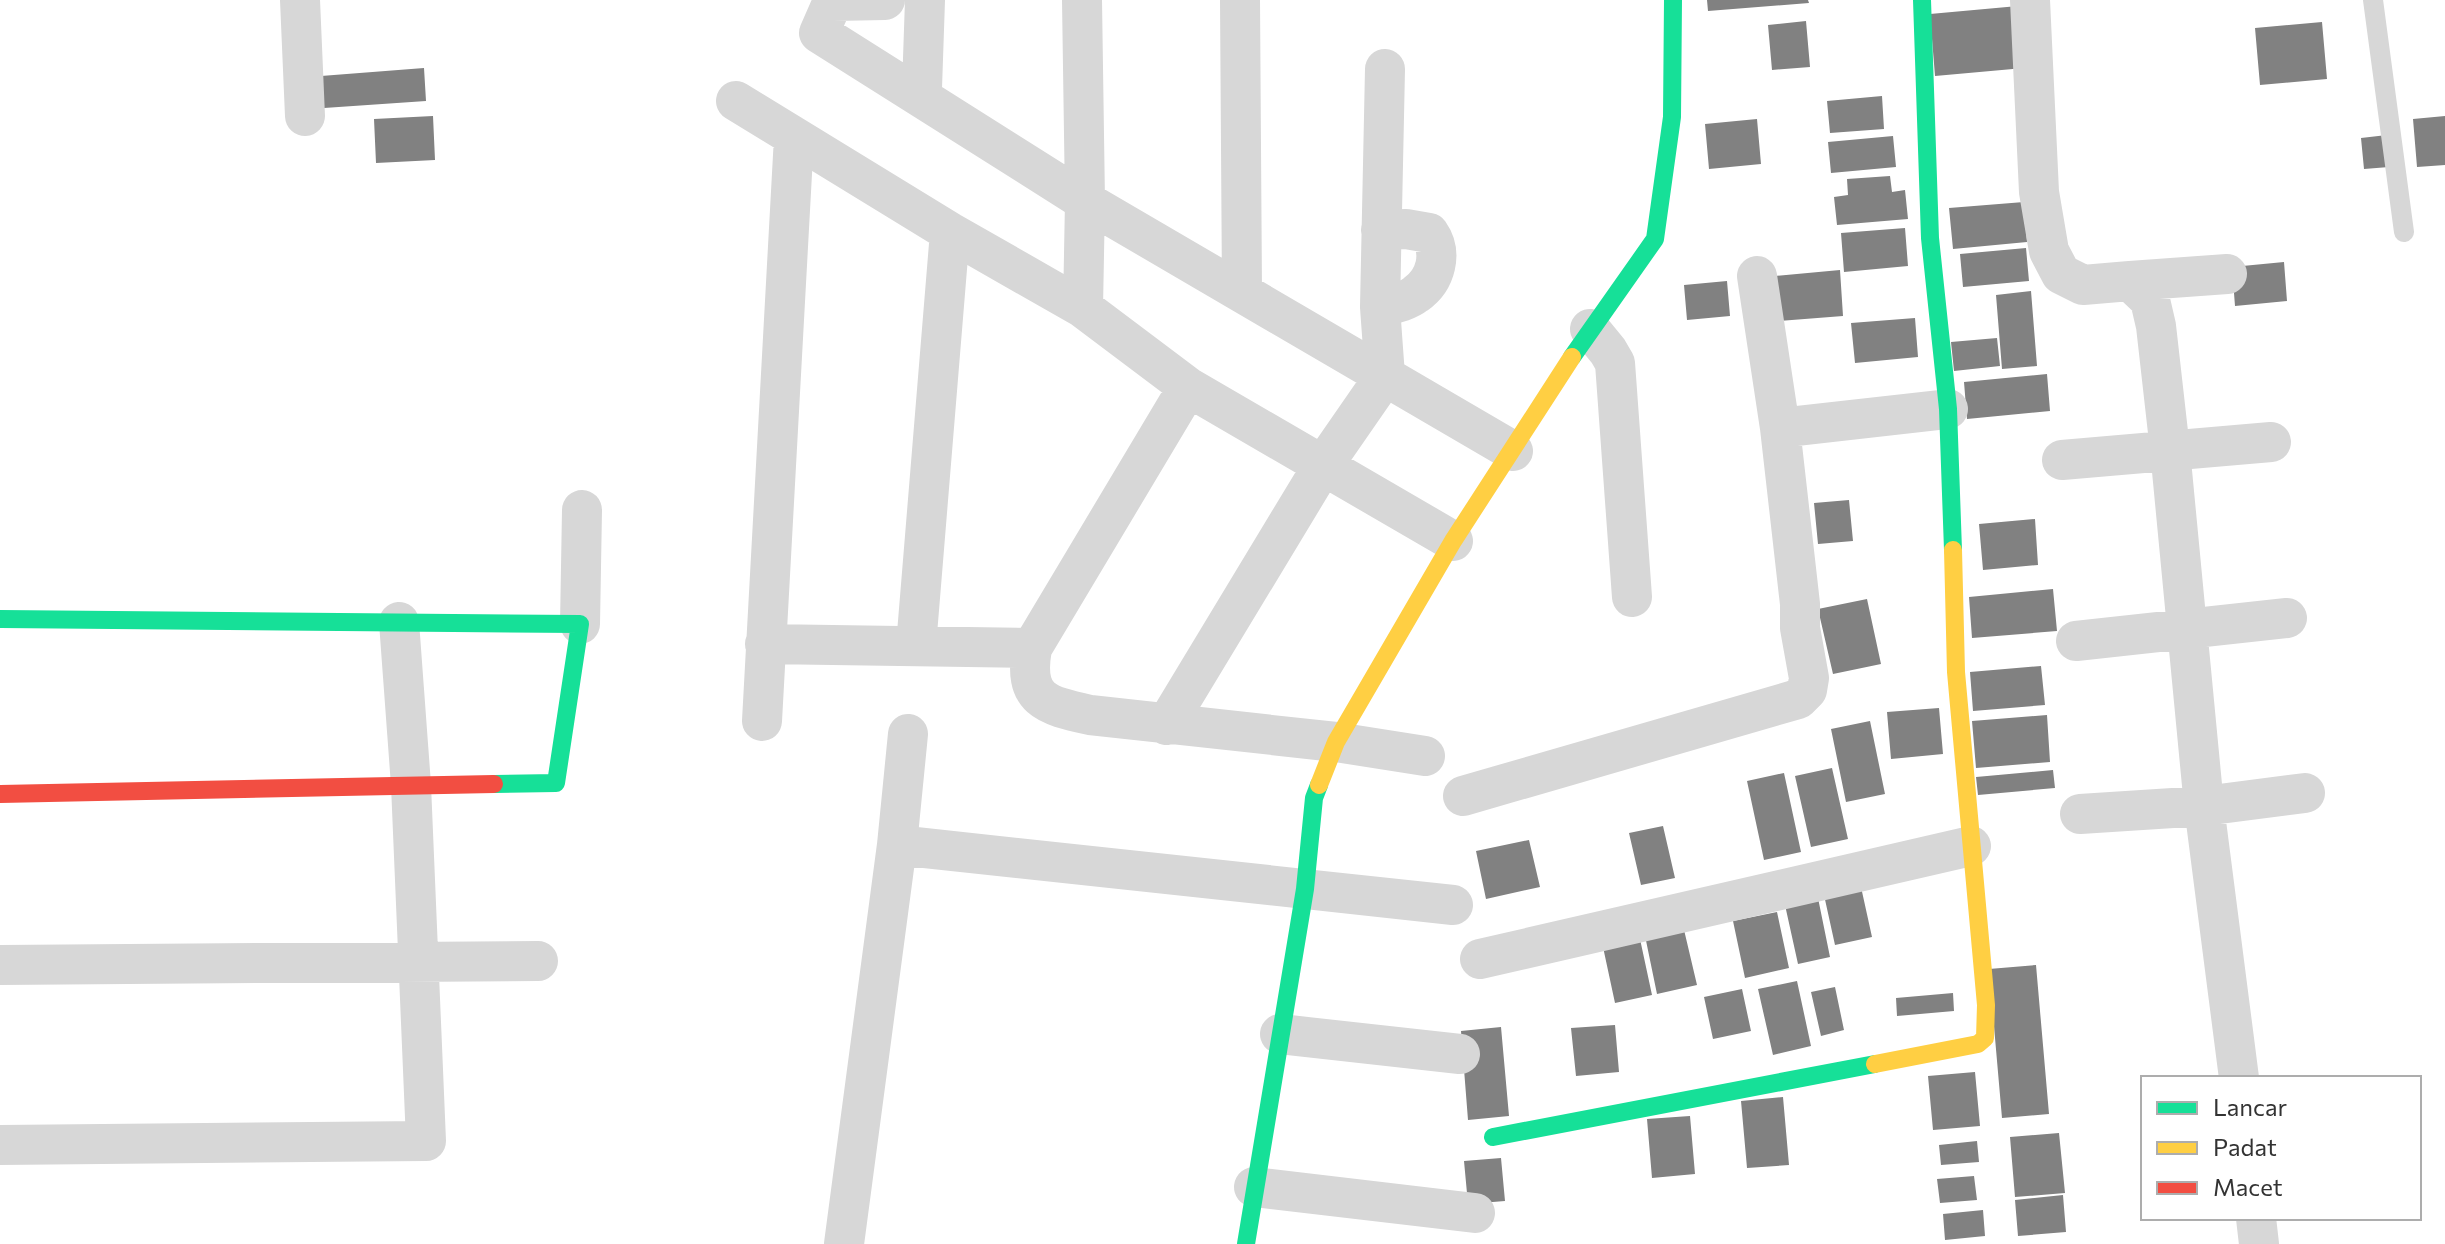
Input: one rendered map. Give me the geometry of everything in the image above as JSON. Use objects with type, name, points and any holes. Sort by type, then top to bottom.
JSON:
[{"type":"street","points":[[300,0],[305,116]]},
{"type":"street","points":[[885,0],[833,1],[819,33],[1085,201],[1513,451]]},
{"type":"street","points":[[922,88],[925,0]]},
{"type":"street","points":[[1082,0],[1083,308]]},
{"type":"street","points":[[1240,0],[1242,292]]},
{"type":"street","points":[[1246,1244],[1305,889],[1314,798],[1336,742],[1453,541],[1590,329],[1655,239],[1672,117],[1673,0]]},
{"type":"street","points":[[1493,1137],[1978,1044],[1985,1038],[1986,1005],[1956,672],[1948,409],[1930,238],[1922,0]]},
{"type":"street","points":[[2030,0],[2039,192],[2049,251],[2061,274],[2083,285],[2227,274]]},
{"type":"street","points":[[1166,725],[1322,467],[1385,376],[1380,307],[1385,69]]},
{"type":"street","points":[[736,101],[950,232],[1083,308],[1188,387],[1453,541]]},
{"type":"street","points":[[762,721],[794,137]]},
{"type":"street","points":[[1380,307],[1417,294],[1427,284],[1437,258],[1435,241],[1429,233],[1406,229],[1381,230]]},
{"type":"street","points":[[916,646],[950,232]]},
{"type":"street","points":[[1463,796],[1798,699],[1807,690],[1809,678],[1800,628],[1780,428],[1757,276]]},
{"type":"street","points":[[2130,281],[2150,300],[2156,326],[2204,806],[2239,1076]]},
{"type":"street","points":[[1590,329],[1615,363],[1632,597]]},
{"type":"street","points":[[1188,387],[1032,648],[1029,666],[1031,683],[1040,697],[1058,708],[1090,715],[1336,742],[1425,756]]},
{"type":"street","points":[[1780,428],[1948,409]]},
{"type":"street","points":[[2062,460],[2271,442]]},
{"type":"street","points":[[0,794],[556,783],[580,624],[582,510]]},
{"type":"street","points":[[2076,641],[2287,618]]},
{"type":"street","points":[[0,619],[580,624]]},
{"type":"street","points":[[0,1145],[426,1141],[411,785],[399,622]]},
{"type":"street","points":[[765,644],[1032,648]]},
{"type":"street","points":[[844,1244],[897,845],[908,734]]},
{"type":"street","points":[[2080,814],[2204,806],[2305,793]]},
{"type":"street","points":[[897,845],[1453,905]]},
{"type":"street","points":[[1480,959],[1971,846]]},
{"type":"street","points":[[0,965],[538,961]]},
{"type":"street","points":[[1280,1034],[1460,1054]]},
{"type":"street","points":[[1254,1187],[1475,1213]]},
{"type":"street","points":[[2256,1220],[2259,1244]]},
{"type":"lane","points":[[2373,0],[2404,232]]},
{"type":"building","points":[[1707,0],[1808,0],[1809,3],[1708,11]]},
{"type":"building","points":[[2018,6],[2024,68],[1935,76],[1930,14]]},
{"type":"building","points":[[1806,21],[1810,67],[1772,70],[1768,25]]},
{"type":"building","points":[[2322,22],[2327,79],[2260,85],[2255,28]]},
{"type":"building","points":[[424,68],[426,101],[324,108],[321,76]]},
{"type":"building","points":[[1882,96],[1884,129],[1830,133],[1827,101]]},
{"type":"building","points":[[433,116],[435,160],[376,163],[374,119]]},
{"type":"building","points":[[2445,116],[2445,165],[2417,167],[2413,119]]},
{"type":"building","points":[[1757,119],[1761,164],[1709,169],[1705,124]]},
{"type":"building","points":[[2387,135],[2389,167],[2364,169],[2361,138]]},
{"type":"building","points":[[1893,136],[1896,167],[1831,173],[1828,142]]},
{"type":"building","points":[[1890,176],[1892,192],[1905,190],[1908,219],[1837,225],[1834,197],[1848,195],[1847,179]]},
{"type":"building","points":[[2024,202],[2027,242],[1953,249],[1949,208]]},
{"type":"building","points":[[1905,228],[1908,266],[1844,272],[1841,233]]},
{"type":"building","points":[[2026,248],[2029,281],[1963,287],[1960,254]]},
{"type":"building","points":[[2284,262],[2287,301],[2235,306],[2232,267]]},
{"type":"building","points":[[1840,270],[1843,316],[1779,321],[1775,276]]},
{"type":"building","points":[[1727,281],[1730,316],[1687,320],[1684,285]]},
{"type":"building","points":[[2031,291],[2037,366],[2002,369],[1996,295]]},
{"type":"building","points":[[1915,318],[1918,357],[1855,363],[1851,323]]},
{"type":"building","points":[[1997,338],[2000,366],[1954,371],[1951,342]]},
{"type":"building","points":[[2047,374],[2050,411],[1967,419],[1964,382]]},
{"type":"building","points":[[1849,500],[1853,541],[1818,544],[1814,503]]},
{"type":"building","points":[[2035,519],[2038,565],[1983,570],[1979,524]]},
{"type":"building","points":[[2053,589],[2057,631],[1972,638],[1969,597]]},
{"type":"building","points":[[1867,599],[1881,664],[1833,674],[1818,609]]},
{"type":"building","points":[[2041,666],[2045,705],[1973,711],[1970,672]]},
{"type":"building","points":[[1939,708],[1943,754],[1891,759],[1887,712]]},
{"type":"building","points":[[2047,715],[2050,762],[1976,768],[1972,721]]},
{"type":"building","points":[[1870,721],[1885,794],[1846,802],[1831,729]]},
{"type":"building","points":[[1832,768],[1848,839],[1811,847],[1795,776]]},
{"type":"building","points":[[2053,770],[2055,788],[1978,795],[1976,777]]},
{"type":"building","points":[[1784,773],[1801,852],[1764,860],[1747,781]]},
{"type":"building","points":[[1663,826],[1675,878],[1641,885],[1629,833]]},
{"type":"building","points":[[1529,840],[1540,887],[1486,899],[1476,851]]},
{"type":"building","points":[[1861,887],[1872,937],[1835,945],[1824,895]]},
{"type":"building","points":[[1818,898],[1830,957],[1798,964],[1785,905]]},
{"type":"building","points":[[1777,912],[1789,968],[1745,978],[1733,921]]},
{"type":"building","points":[[1681,917],[1697,985],[1657,994],[1643,926]]},
{"type":"building","points":[[1640,939],[1652,995],[1615,1003],[1603,947]]},
{"type":"building","points":[[2036,965],[2049,1114],[2002,1118],[1989,969]]},
{"type":"building","points":[[1797,981],[1811,1046],[1773,1055],[1758,989]]},
{"type":"building","points":[[1835,987],[1844,1030],[1821,1036],[1811,992]]},
{"type":"building","points":[[1742,989],[1751,1031],[1713,1039],[1704,997]]},
{"type":"building","points":[[1953,993],[1954,1011],[1897,1016],[1896,998]]},
{"type":"building","points":[[1615,1025],[1619,1072],[1576,1076],[1571,1028]]},
{"type":"building","points":[[1501,1027],[1509,1116],[1468,1120],[1461,1031]]},
{"type":"building","points":[[1975,1072],[1980,1126],[1933,1130],[1928,1076]]},
{"type":"building","points":[[1783,1097],[1789,1165],[1747,1168],[1741,1101]]},
{"type":"building","points":[[1690,1116],[1695,1174],[1652,1178],[1647,1119]]},
{"type":"building","points":[[2059,1133],[2065,1193],[2015,1197],[2010,1137]]},
{"type":"building","points":[[1977,1141],[1979,1162],[1941,1165],[1939,1145]]},
{"type":"building","points":[[1501,1158],[1505,1201],[1468,1204],[1464,1161]]},
{"type":"building","points":[[1974,1176],[1977,1200],[1940,1203],[1937,1179]]},
{"type":"building","points":[[2063,1195],[2066,1232],[2018,1236],[2015,1200]]},
{"type":"building","points":[[1983,1210],[1985,1236],[1945,1240],[1943,1214]]},
{"type":"traffic: fast","points":[[1572,357],[1655,239],[1672,117],[1673,0]]},
{"type":"traffic: fast","points":[[1922,0],[1930,238],[1948,409],[1953,550]]},
{"type":"traffic: fast","points":[[0,619],[580,624],[556,783],[494,784]]},
{"type":"traffic: fast","points":[[1246,1244],[1305,889],[1314,798],[1319,785]]},
{"type":"traffic: fast","points":[[1493,1137],[1875,1064]]},
{"type":"traffic: slow","points":[[1319,785],[1336,742],[1453,541],[1572,357]]},
{"type":"traffic: slow","points":[[1875,1064],[1978,1044],[1985,1038],[1986,1005],[1956,672],[1953,550]]},
{"type":"traffic: jam","points":[[0,794],[494,784]]}]
